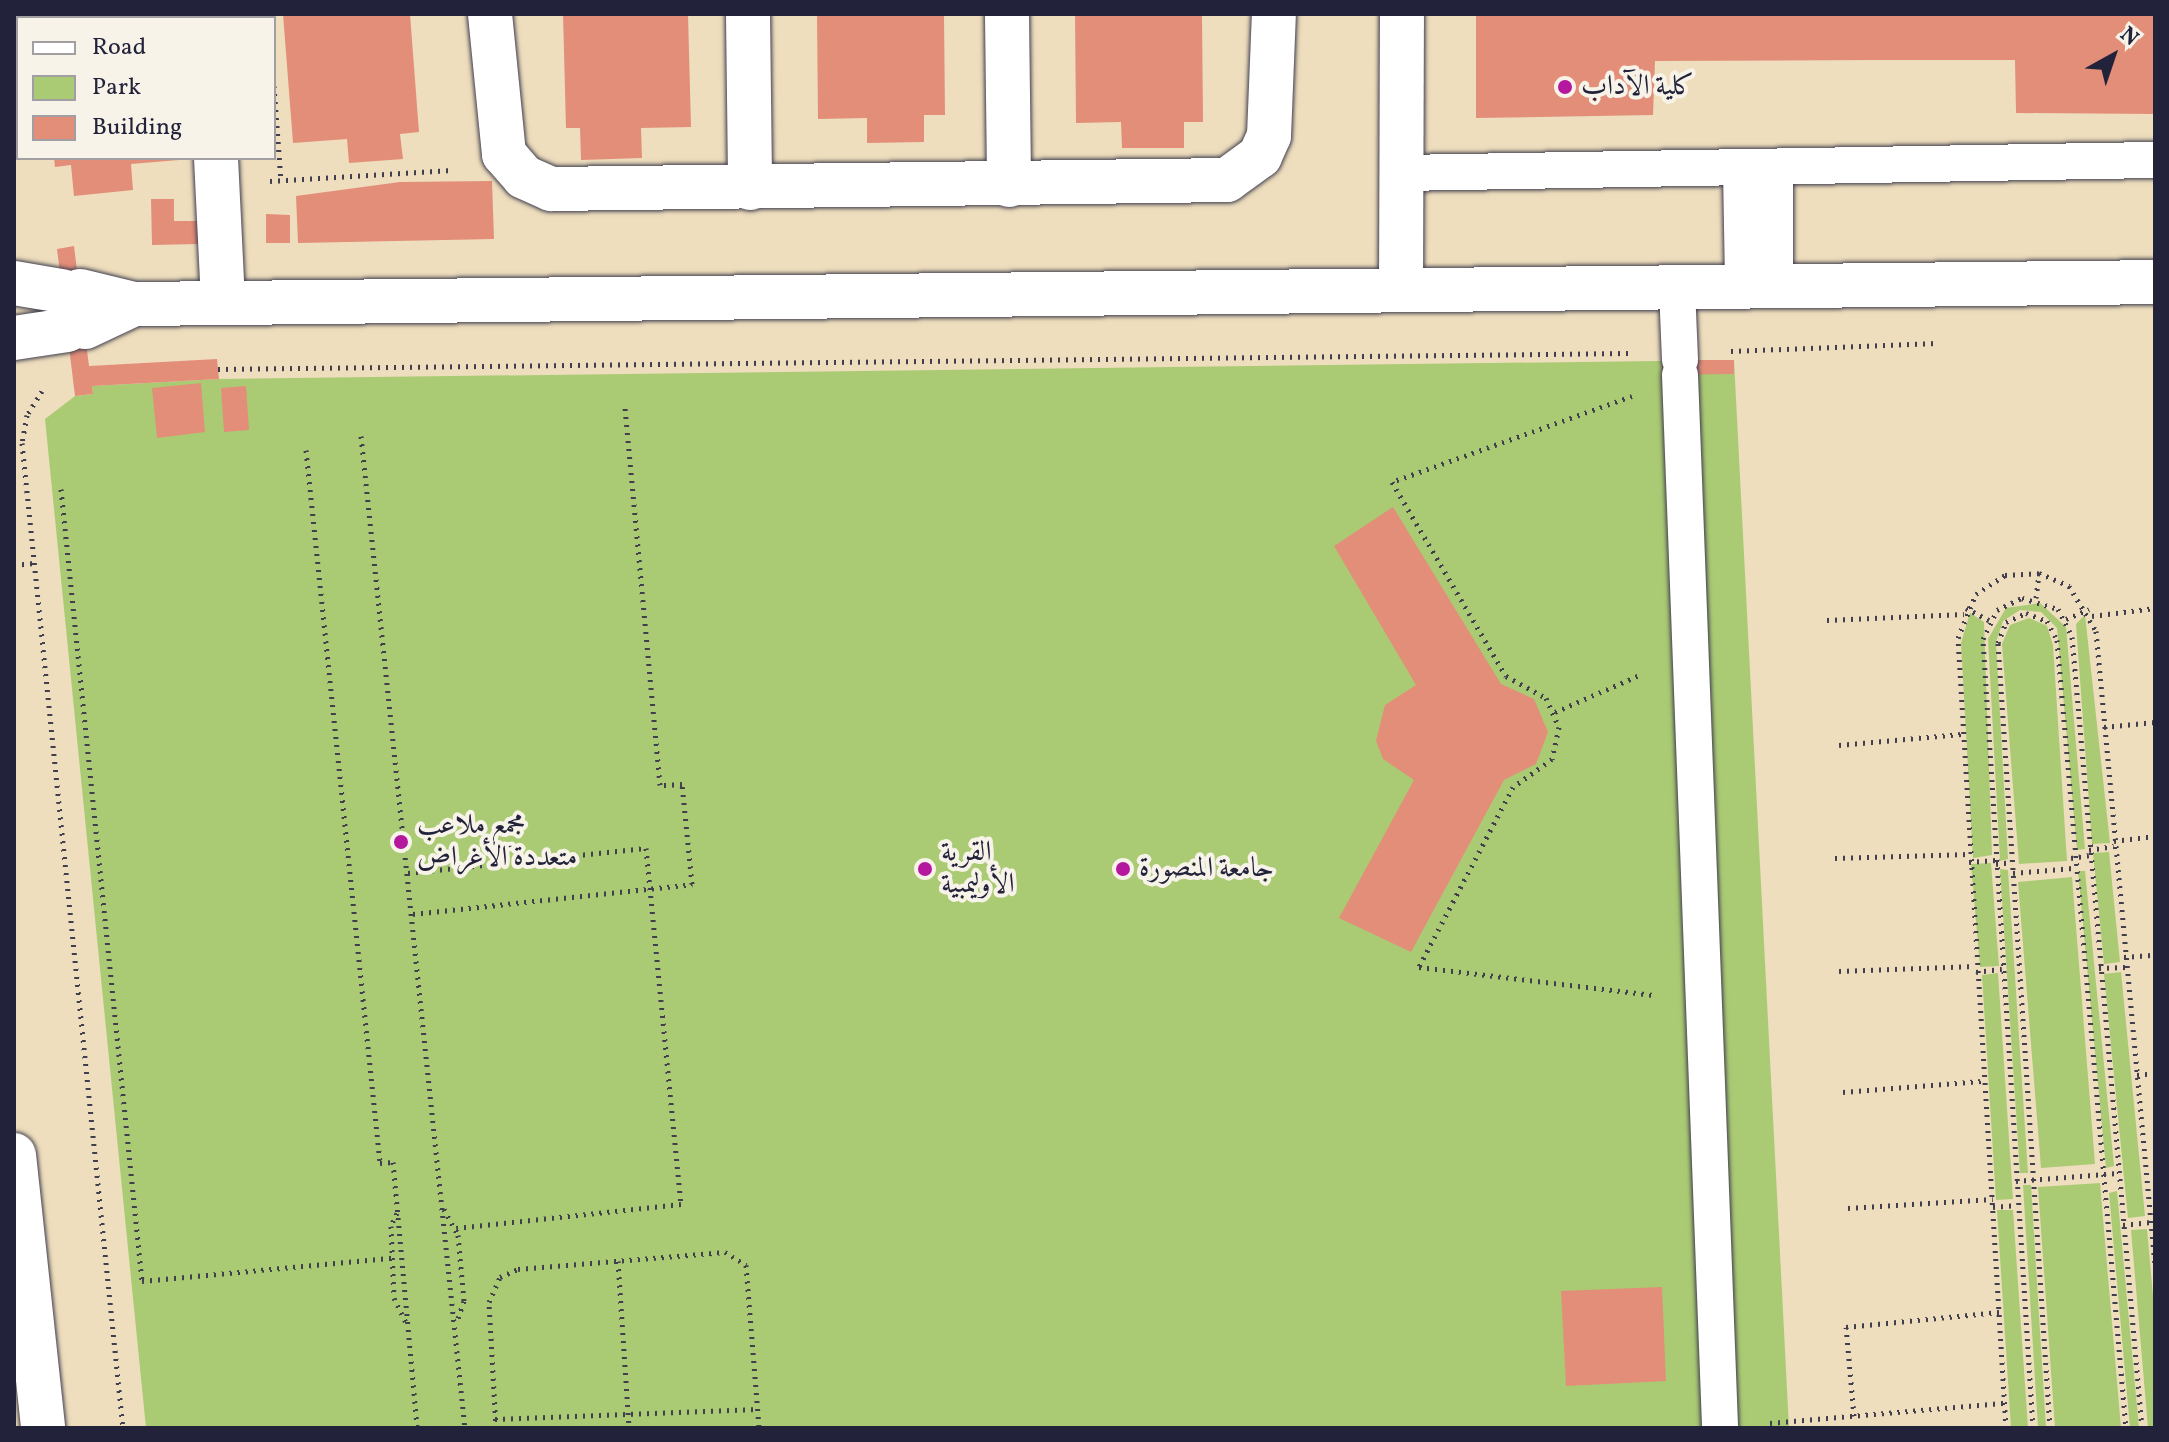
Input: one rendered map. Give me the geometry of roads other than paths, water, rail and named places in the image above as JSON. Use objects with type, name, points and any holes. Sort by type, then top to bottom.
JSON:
[{"type":"street","points":[[490,14],[499,139],[513,167],[551,189],[1207,183],[1246,170],[1269,136],[1274,14]]},
{"type":"street","points":[[748,14],[750,188]]},
{"type":"street","points":[[1007,14],[1009,185]]},
{"type":"street","points":[[1401,290],[1402,14]]},
{"type":"street","points":[[216,171],[223,303]]},
{"type":"street","points":[[14,338],[73,310],[134,304],[2155,282]]},
{"type":"street","points":[[14,283],[73,310]]},
{"type":"street","points":[[14,1155],[43,1428]]},
{"type":"lane","points":[[1401,173],[2155,160]]},
{"type":"lane","points":[[1758,168],[1759,286]]},
{"type":"lane","points":[[1677,288],[1720,1427]]},
{"type":"place","name":"كلية الآداب","points":[[1565,87]]},
{"type":"place","name":"مجمع ملاعب متعددة الأغراض","points":[[401,842]]},
{"type":"place","name":"القرية الأوليمبية","points":[[925,869]]},
{"type":"place","name":"جامعة المنصورة","points":[[1123,869]]}]
